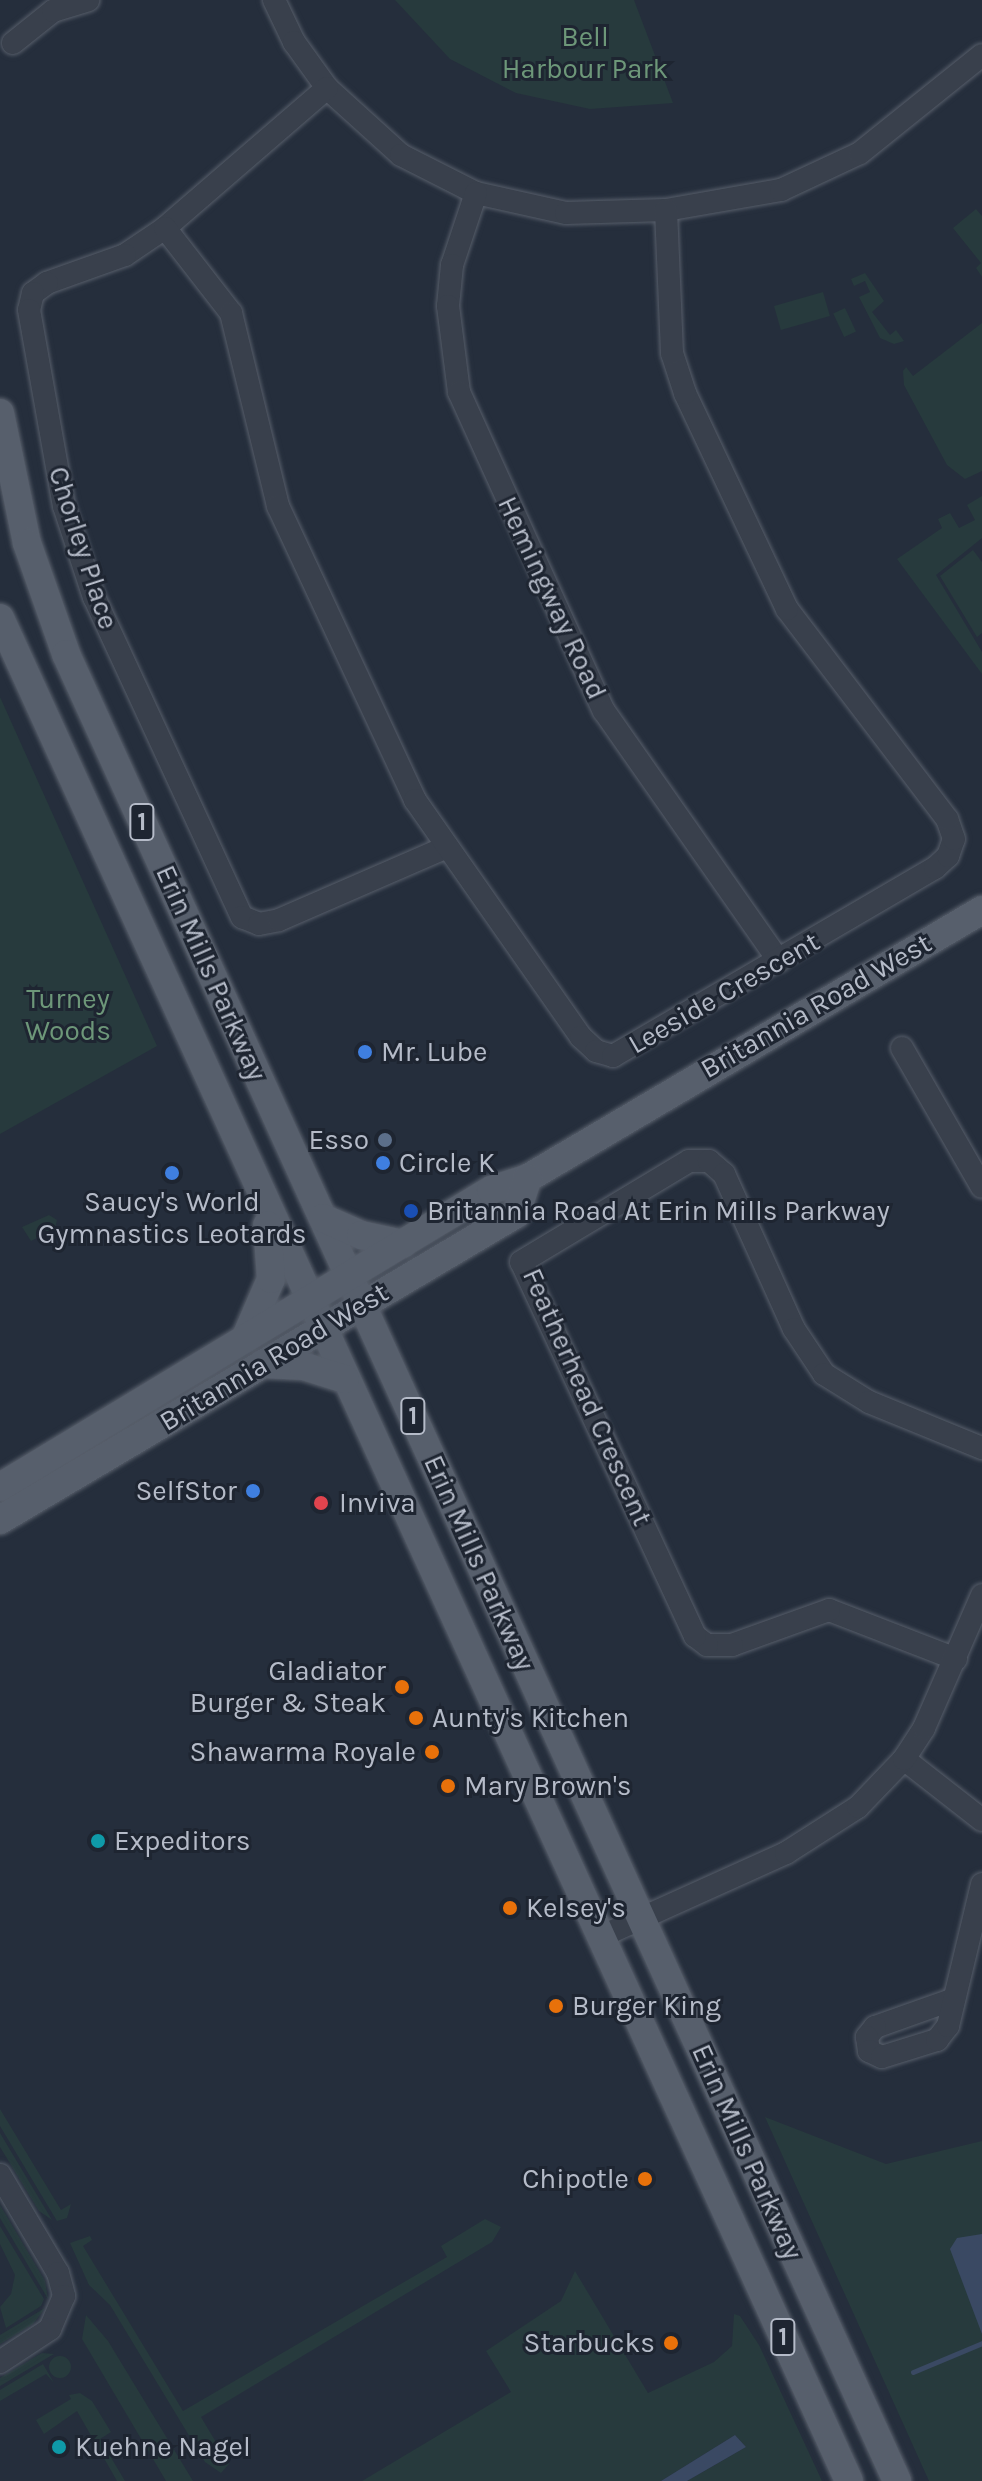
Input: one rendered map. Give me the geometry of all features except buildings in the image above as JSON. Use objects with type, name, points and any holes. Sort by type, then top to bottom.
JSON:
[{"type":"main road","name":"Erin Mills Parkway","points":[[0,413],[27,543],[66,654],[897,2481]]},
{"type":"main road","name":"Erin Mills Parkway","points":[[0,618],[849,2481]]},
{"type":"main road","name":"Britannia Road West","points":[[0,1487],[491,1190],[528,1178],[982,910]]},
{"type":"main road","name":"Britannia Road West","points":[[0,1520],[516,1214],[528,1178]]},
{"type":"main road","points":[[245,1339],[271,1279],[266,1206]]},
{"type":"main road","points":[[323,1218],[361,1235],[403,1244]]},
{"type":"main road","points":[[262,1364],[303,1366],[345,1379]]},
{"type":"street","points":[[13,43],[53,11],[88,0]]},
{"type":"street","points":[[274,0],[294,42],[327,88],[401,155],[476,193],[566,213],[666,210],[741,201],[823,172],[860,153],[982,55]]},
{"type":"street","name":"Chorley Place","points":[[327,88],[165,228],[125,255],[47,283],[33,293],[29,310],[52,446],[75,542],[94,597],[231,901],[242,917],[259,924],[279,920],[447,847]]},
{"type":"street","name":"Hemingway Road","points":[[476,193],[452,265],[448,306],[459,392],[604,711],[779,961]]},
{"type":"street","name":"Leeside Crescent","points":[[165,228],[231,313],[278,506],[415,800],[596,1051],[613,1056],[629,1051],[935,868],[948,856],[954,839],[947,819],[787,609],[711,448],[672,353],[666,210]]},
{"type":"street","points":[[902,1048],[982,1187]]},
{"type":"street","name":"Featherhead Crescent","points":[[956,1659],[829,1610],[732,1645],[707,1645],[695,1636],[521,1262],[689,1161],[709,1161],[724,1174],[794,1329],[824,1374],[869,1402],[982,1448]]},
{"type":"street","points":[[600,1937],[786,1853],[832,1826],[904,1759],[933,1712],[982,1595]]},
{"type":"street","points":[[904,1759],[982,1820]]},
{"type":"street","points":[[954,1999],[982,1884]]},
{"type":"street","points":[[0,2175],[58,2273],[64,2296],[50,2329],[0,2362]]},
{"type":"green space","name":"Bell Harbour Park","points":[[395,0],[634,0],[673,103],[590,109],[516,93],[450,59]]},
{"type":"green space","points":[[976,209],[982,216],[982,277],[976,268],[981,263],[953,228]]},
{"type":"green space","points":[[865,273],[884,301],[872,312],[890,335],[896,330],[904,341],[894,344],[880,338],[859,297],[870,292],[865,281],[854,286],[851,279]]},
{"type":"green space","points":[[823,292],[830,316],[781,330],[774,306]]},
{"type":"green space","points":[[845,308],[856,332],[844,337],[833,313]]},
{"type":"green space","points":[[982,323],[982,471],[965,479],[947,465],[904,385],[903,371],[906,367],[913,376]]},
{"type":"green space","points":[[982,496],[982,538],[936,575],[982,652],[982,674],[897,559],[942,528],[938,519],[950,513],[959,528],[975,520],[967,505]]},
{"type":"green space","points":[[973,550],[982,562],[982,633],[977,637],[940,576]]},
{"type":"green space","name":"Turney Woods","points":[[0,697],[157,1046],[0,1134]]},
{"type":"green space","points":[[49,1215],[57,1220],[55,1229],[31,1241],[22,1227]]},
{"type":"green space","points":[[0,2109],[61,2210],[71,2204],[67,2218],[57,2221],[0,2126]]},
{"type":"green space","points":[[765,2117],[886,2164],[982,2141],[982,2481],[929,2481]]},
{"type":"green space","points":[[0,2133],[52,2220],[39,2211],[0,2147]]},
{"type":"green space","points":[[0,2205],[45,2281],[48,2299],[0,2218]]},
{"type":"green space","points":[[485,2219],[501,2227],[492,2242],[201,2417],[229,2464],[221,2473],[205,2462],[110,2305],[89,2285],[70,2243],[90,2236],[92,2240],[83,2246],[183,2411],[447,2257],[441,2246]]},
{"type":"green space","points":[[0,2226],[44,2299],[41,2306],[6,2328],[0,2307],[11,2294],[15,2275],[0,2244]]},
{"type":"green space","points":[[575,2271],[648,2393],[714,2362],[732,2346],[734,2314],[740,2316],[759,2345],[822,2481],[687,2481],[746,2447],[735,2435],[661,2481],[362,2481],[511,2392],[486,2351],[561,2301]]},
{"type":"green space","points":[[45,2308],[33,2324],[0,2344],[0,2335]]},
{"type":"green space","points":[[86,2315],[108,2341],[193,2481],[166,2481],[82,2339]]},
{"type":"green space","points":[[42,2353],[54,2354],[0,2386],[0,2378]]},
{"type":"green space","points":[[60,2356],[68,2359],[71,2367],[68,2375],[60,2378],[52,2375],[49,2367],[52,2359]]},
{"type":"green space","points":[[43,2364],[54,2383],[46,2374],[0,2401],[0,2390]]},
{"type":"green space","points":[[80,2393],[92,2401],[111,2432],[100,2439],[125,2481],[117,2481],[77,2411],[44,2434],[36,2420],[71,2399],[69,2395]]},
{"type":"water","points":[[982,2234],[982,2334],[950,2249],[957,2238]]},
{"type":"water","points":[[735,2435],[746,2447],[687,2481],[661,2481]]},
{"type":"waterway","points":[[913,2372],[982,2343]]},
{"type":"place","name":"Mr. Lube","points":[[365,1052]]},
{"type":"place","name":"Esso","points":[[385,1140]]},
{"type":"place","name":"Circle K","points":[[383,1163]]},
{"type":"place","name":"Saucy's World Gymnastics Leotards","points":[[172,1173]]},
{"type":"place","name":"Britannia Road At Erin Mills Parkway","points":[[411,1211]]},
{"type":"place","name":"SelfStor","points":[[253,1491]]},
{"type":"place","name":"Inviva","points":[[321,1503]]},
{"type":"place","name":"Gladiator Burger & Steak","points":[[402,1687]]},
{"type":"place","name":"Aunty's Kitchen","points":[[416,1718]]},
{"type":"place","name":"Shawarma Royale","points":[[432,1752]]},
{"type":"place","name":"Mary Brown's","points":[[448,1786]]},
{"type":"place","name":"Expeditors","points":[[98,1841]]},
{"type":"place","name":"Kelsey's","points":[[510,1908]]},
{"type":"place","name":"Burger King","points":[[556,2006]]},
{"type":"place","name":"Chipotle","points":[[645,2179]]},
{"type":"place","name":"Starbucks","points":[[671,2343]]},
{"type":"place","name":"Kuehne Nagel","points":[[59,2447]]}]
